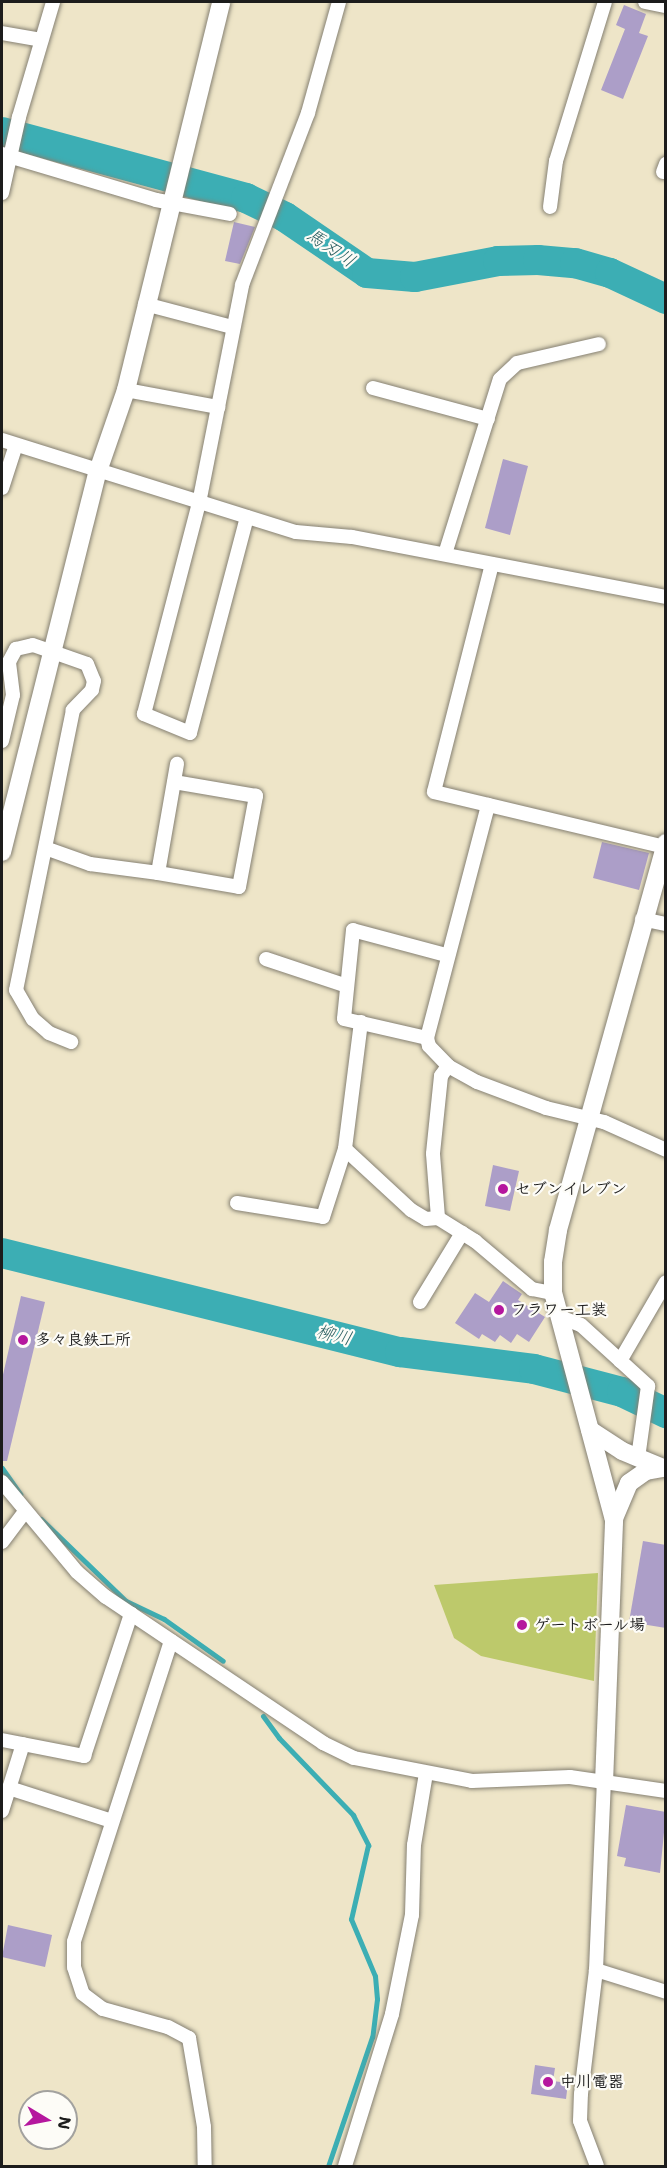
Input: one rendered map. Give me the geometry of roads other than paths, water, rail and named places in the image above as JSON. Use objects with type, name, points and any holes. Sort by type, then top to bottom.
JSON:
[{"type":"street","points":[[2,193],[6,155],[53,2]]},
{"type":"street","points":[[2,852],[98,471],[126,390],[145,304],[221,2]]},
{"type":"street","points":[[247,518],[190,733],[144,714],[200,503],[232,327],[266,220],[308,113],[339,2]]},
{"type":"street","points":[[550,207],[556,161],[604,2]]},
{"type":"street","points":[[645,2],[662,4]]},
{"type":"street","points":[[2,33],[40,40]]},
{"type":"street","points":[[6,155],[231,214]]},
{"type":"street","points":[[145,304],[232,327]]},
{"type":"street","points":[[445,554],[500,379],[517,363],[599,344]]},
{"type":"street","points":[[373,388],[488,419]]},
{"type":"street","points":[[126,390],[218,407]]},
{"type":"street","points":[[2,441],[296,532],[352,537],[666,597]]},
{"type":"street","points":[[2,488],[16,445]]},
{"type":"street","points":[[492,564],[434,792],[665,845],[642,919],[558,1230],[553,1293],[578,1396],[590,1430],[614,1520],[596,1970],[580,2121],[597,2166]]},
{"type":"street","points":[[2,741],[13,695],[8,669],[11,654],[24,646],[53,652],[80,659],[92,671],[94,681],[92,690],[73,710],[48,849],[16,990],[33,1019],[49,1033],[71,1042]]},
{"type":"street","points":[[158,873],[177,764]]},
{"type":"street","points":[[48,849],[90,864],[239,887],[256,796],[174,782]]},
{"type":"street","points":[[488,805],[446,955],[427,1038],[429,1046],[448,1066],[477,1082],[546,1108],[589,1118],[666,1150]]},
{"type":"street","points":[[642,919],[666,924]]},
{"type":"street","points":[[427,1038],[344,1019],[353,930],[446,955]]},
{"type":"street","points":[[266,959],[347,986]]},
{"type":"street","points":[[237,1203],[323,1217],[345,1149],[361,1022]]},
{"type":"street","points":[[438,1218],[433,1154],[441,1076],[448,1066]]},
{"type":"street","points":[[345,1149],[411,1210],[426,1219],[438,1218],[462,1233],[532,1289],[553,1293]]},
{"type":"street","points":[[420,1302],[462,1233]]},
{"type":"street","points":[[620,1361],[666,1282]]},
{"type":"street","points":[[560,1317],[581,1324],[648,1386],[638,1458]]},
{"type":"street","points":[[590,1430],[638,1458],[664,1469]]},
{"type":"street","points":[[614,1520],[629,1483],[646,1471],[664,1469]]},
{"type":"street","points":[[2,1482],[77,1572],[131,1614],[171,1641],[323,1743],[354,1758],[472,1781],[570,1777],[666,1791]]},
{"type":"street","points":[[2,1542],[25,1511]]},
{"type":"street","points":[[2,1740],[84,1756],[131,1614]]},
{"type":"street","points":[[171,1641],[74,1942],[74,1967],[83,1994],[103,2009],[168,2027],[189,2038],[204,2127],[205,2166]]},
{"type":"street","points":[[2,1811],[22,1744]]},
{"type":"street","points":[[345,2166],[392,2014],[412,1915],[414,1845],[426,1773]]},
{"type":"street","points":[[9,1788],[112,1821]]},
{"type":"street","points":[[596,1970],[666,1992]]},
{"type":"waterway","name":"馬刃川","points":[[2,132],[246,198],[285,217],[367,273],[415,277],[498,261],[538,260],[575,263],[610,273],[666,299]]},
{"type":"waterway","name":"柳川","points":[[2,1253],[400,1352],[534,1369],[622,1392],[666,1413]]},
{"type":"waterway","points":[[2,1468],[20,1494]]},
{"type":"waterway","points":[[41,1519],[126,1601],[164,1619],[223,1661]]},
{"type":"waterway","points":[[263,1716],[279,1738],[353,1815],[368,1845],[351,1919],[375,1976],[377,1999],[372,2037],[328,2166]]},
{"type":"place","name":"セブンイレブン","points":[[503,1189]]},
{"type":"place","name":"フラワー工装","points":[[499,1310]]},
{"type":"place","name":"多々良鉄工所","points":[[23,1340]]},
{"type":"place","name":"ゲートボール場","points":[[522,1625]]},
{"type":"place","name":"中川電器","points":[[548,2082]]}]
